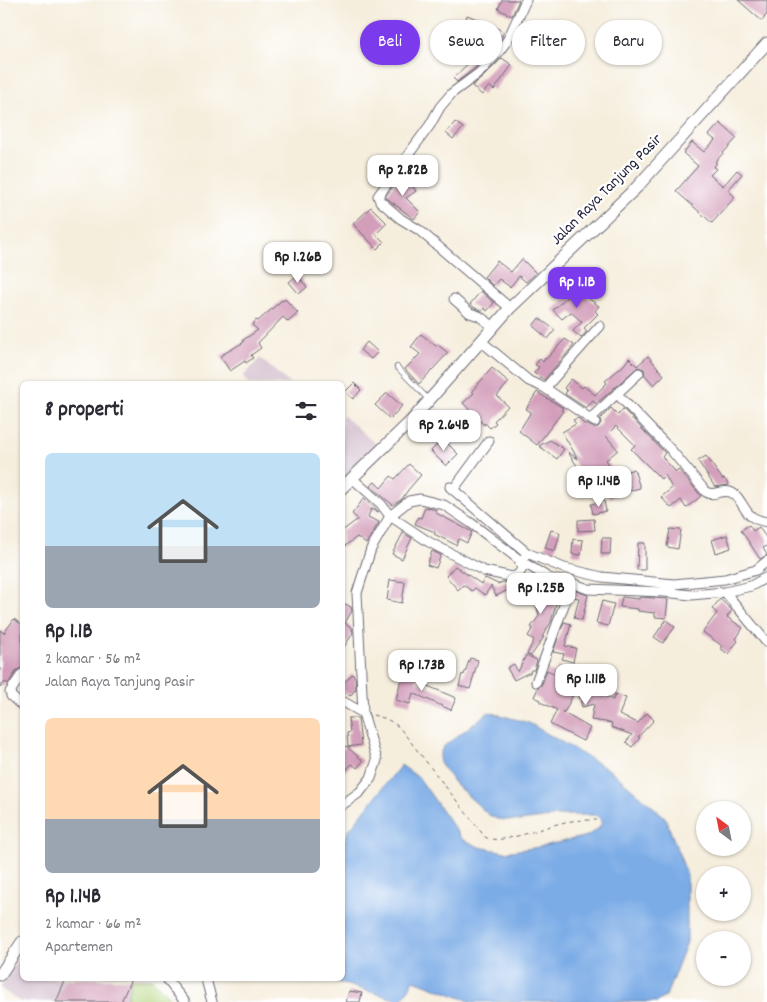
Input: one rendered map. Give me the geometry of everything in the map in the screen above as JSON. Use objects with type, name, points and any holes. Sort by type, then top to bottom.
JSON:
[{"type":"street","points":[[510,308],[419,230],[401,219],[378,196],[430,125],[440,107],[452,93],[479,73],[498,53],[508,39],[526,0]]},
{"type":"street","name":"Jalan Raya Tanjung Pasir","points":[[345,485],[411,421],[510,308],[637,187],[766,45]]},
{"type":"street","points":[[454,299],[470,313],[479,316],[494,327]]},
{"type":"street","points":[[545,388],[600,326]]},
{"type":"street","points":[[482,342],[529,381],[545,388],[593,421],[639,373]]},
{"type":"street","points":[[617,394],[671,450],[706,492],[711,494],[730,492],[750,516],[767,522]]},
{"type":"street","points":[[489,441],[452,489],[524,558],[602,577],[674,584],[725,579],[756,570],[767,561]]},
{"type":"street","points":[[352,478],[381,504],[389,515],[429,542],[484,571],[512,577],[518,575],[522,569],[524,558]]},
{"type":"street","points":[[345,803],[360,792],[371,778],[377,760],[358,710],[357,593],[371,549],[389,515],[409,501],[420,499],[432,501],[454,511],[524,558],[549,578],[588,588],[691,595],[725,592],[751,586],[767,577]]},
{"type":"street","points":[[536,682],[572,583]]},
{"type":"street","points":[[725,592],[767,643]]},
{"type":"street","points":[[20,677],[10,692],[11,696],[20,704]]},
{"type":"street","points":[[345,703],[358,710]]},
{"type":"street","points":[[0,975],[20,945]]},
{"type":"street","points":[[168,981],[185,1002]]},
{"type":"street","points":[[207,981],[212,1002]]},
{"type":"lane","points":[[397,367],[429,400]]},
{"type":"path","points":[[358,710],[387,718],[399,727],[489,840],[514,837],[563,823],[597,820]]},
{"type":"shaded area","points":[[260,358],[287,381],[247,381],[243,377]]},
{"type":"shaded area","points":[[345,417],[385,452],[345,490]]},
{"type":"shaded area","points":[[20,956],[20,981],[131,981],[126,1002],[20,1002],[0,988]]},
{"type":"green space","points":[[131,981],[154,981],[174,1002],[126,1002]]},
{"type":"water","points":[[489,712],[529,723],[611,771],[665,817],[687,875],[687,942],[666,996],[657,1002],[472,1002],[414,980],[401,1001],[334,981],[345,981],[345,840],[349,830],[401,765],[419,778],[462,839],[479,847],[505,852],[539,847],[587,836],[599,828],[602,822],[595,815],[567,815],[519,821],[497,819],[489,815],[454,783],[440,763],[439,757],[443,747]]},
{"type":"building","points":[[502,0],[519,0],[512,16],[498,9]]},
{"type":"building","points":[[738,0],[767,0],[767,14],[762,21]]},
{"type":"building","points":[[467,15],[480,20],[466,20]]},
{"type":"building","points":[[502,58],[512,65],[494,90],[489,86],[482,95],[472,86],[495,65],[502,65]]},
{"type":"building","points":[[467,65],[478,65],[457,82],[453,78]]},
{"type":"building","points":[[455,122],[463,128],[453,139],[446,133]]},
{"type":"building","points":[[720,123],[737,138],[715,162],[717,163],[713,167],[716,169],[710,175],[723,186],[737,170],[742,174],[728,190],[735,197],[712,223],[676,191],[698,166],[683,153],[692,142],[704,152],[715,140],[709,135]]},
{"type":"building","points":[[406,177],[416,191],[406,198],[420,212],[414,219],[385,197],[394,185]]},
{"type":"building","points":[[371,207],[387,223],[376,234],[384,242],[377,249],[353,224]]},
{"type":"building","points":[[522,259],[536,273],[526,282],[519,276],[510,287],[499,279],[493,286],[484,277],[497,261],[511,272]]},
{"type":"building","points":[[297,275],[307,287],[299,294],[289,282]]},
{"type":"building","points":[[568,284],[599,306],[595,311],[598,314],[584,328],[587,331],[581,338],[573,331],[582,322],[571,312],[562,319],[553,310],[568,296],[563,292]]},
{"type":"building","points":[[481,291],[494,303],[487,311],[484,308],[482,311],[470,304]]},
{"type":"building","points":[[285,299],[298,313],[288,322],[283,317],[258,343],[261,348],[251,355],[253,358],[230,371],[220,356],[244,342],[243,340],[258,330],[252,325],[256,320],[258,321]]},
{"type":"building","points":[[539,318],[555,330],[548,339],[533,326]]},
{"type":"building","points":[[421,334],[448,353],[419,384],[405,369],[420,354],[411,347]]},
{"type":"building","points":[[565,339],[574,345],[544,380],[534,373],[539,367],[535,365],[540,359],[543,362]]},
{"type":"building","points":[[367,342],[378,352],[371,359],[360,350]]},
{"type":"building","points":[[648,356],[664,375],[654,385],[645,375],[644,369],[638,367],[596,404],[593,401],[586,408],[565,394],[567,391],[564,388],[571,379],[595,395],[607,383],[605,381],[623,366],[629,358],[637,366]]},
{"type":"building","points":[[492,368],[509,382],[497,396],[508,406],[490,428],[485,423],[484,425],[463,403],[474,393],[472,391]]},
{"type":"building","points":[[354,383],[361,390],[353,399],[345,392]]},
{"type":"building","points":[[537,392],[563,408],[561,410],[563,411],[537,445],[519,431],[531,412],[526,409]]},
{"type":"building","points":[[387,393],[402,406],[390,419],[375,405]]},
{"type":"building","points":[[611,408],[618,415],[623,409],[665,453],[662,457],[676,472],[679,470],[701,496],[686,508],[681,500],[671,508],[661,497],[672,488],[665,475],[661,479],[631,449],[635,445],[616,426],[606,436],[618,450],[606,460],[616,475],[634,469],[640,488],[629,491],[630,486],[610,498],[594,469],[586,475],[581,468],[579,469],[568,452],[578,459],[562,432],[576,424],[573,420],[578,418],[583,423],[592,427],[598,427],[601,423],[600,419]]},
{"type":"building","points":[[443,439],[458,454],[446,466],[431,451]]},
{"type":"building","points":[[550,440],[564,449],[557,459],[539,446]]},
{"type":"building","points":[[706,456],[723,480],[724,478],[729,485],[715,487],[698,461]]},
{"type":"building","points":[[409,464],[421,475],[402,499],[393,505],[370,486],[375,482],[381,488],[391,476],[395,479]]},
{"type":"building","points":[[364,498],[379,512],[371,509],[368,517],[379,522],[366,544],[357,537],[345,546],[345,529],[358,519],[352,514]]},
{"type":"building","points":[[604,501],[606,511],[593,514],[591,504]]},
{"type":"building","points":[[425,507],[436,510],[436,513],[472,532],[467,543],[459,539],[456,545],[434,534],[435,532],[415,524],[418,517],[421,518]]},
{"type":"building","points":[[594,519],[595,530],[578,531],[578,520]]},
{"type":"building","points":[[749,525],[753,531],[759,527],[767,539],[767,546],[763,548],[767,555],[760,559],[741,530]]},
{"type":"building","points":[[670,529],[681,530],[678,549],[667,547]]},
{"type":"building","points":[[551,530],[560,533],[555,551],[545,548]]},
{"type":"building","points":[[403,533],[412,538],[402,559],[392,554]]},
{"type":"building","points":[[727,535],[731,548],[716,553],[712,540]]},
{"type":"building","points":[[602,538],[611,538],[610,554],[601,554]]},
{"type":"building","points":[[573,539],[583,540],[581,555],[572,554]]},
{"type":"building","points":[[638,543],[645,543],[645,570],[637,570]]},
{"type":"building","points":[[432,551],[441,555],[436,568],[427,565]]},
{"type":"building","points":[[455,566],[481,584],[485,578],[498,584],[503,582],[509,583],[512,588],[496,596],[491,586],[485,595],[475,588],[472,591],[463,585],[458,590],[446,576]]},
{"type":"building","points":[[390,580],[405,582],[402,603],[387,600]]},
{"type":"building","points":[[535,580],[547,586],[540,599],[554,596],[556,604],[551,622],[542,637],[544,637],[531,656],[527,654],[534,640],[528,636],[533,628],[531,627],[539,616],[532,585]]},
{"type":"building","points":[[576,591],[588,595],[582,620],[574,618],[579,598],[573,597]]},
{"type":"building","points":[[622,597],[668,599],[666,618],[655,617],[655,613],[620,607]]},
{"type":"building","points":[[720,599],[732,610],[727,617],[743,628],[736,639],[738,641],[728,654],[720,648],[722,646],[703,632],[717,613],[712,609]]},
{"type":"building","points":[[602,601],[614,604],[608,626],[596,623]]},
{"type":"building","points":[[345,604],[351,607],[352,611],[345,623]]},
{"type":"building","points":[[14,619],[20,624],[20,669],[17,670],[8,684],[5,682],[0,688],[0,630],[4,633]]},
{"type":"building","points":[[666,620],[675,627],[663,643],[654,637]]},
{"type":"building","points":[[564,622],[571,624],[565,646],[576,648],[573,662],[562,659],[564,654],[553,652]]},
{"type":"building","points":[[345,623],[352,628],[353,633],[345,645]]},
{"type":"building","points":[[526,655],[537,660],[534,670],[514,680],[507,668],[514,664],[518,672]]},
{"type":"building","points":[[470,658],[478,660],[470,689],[459,686],[462,674],[464,675]]},
{"type":"building","points":[[558,667],[581,679],[580,682],[600,692],[599,694],[613,700],[615,694],[626,698],[619,715],[638,723],[647,713],[654,720],[638,737],[640,738],[632,747],[626,742],[632,735],[611,727],[612,723],[591,720],[594,704],[582,707],[577,687],[565,711],[562,712],[590,728],[583,741],[550,724],[557,710],[534,697],[542,684],[547,670],[555,674]]},
{"type":"building","points":[[403,670],[417,674],[416,681],[456,698],[451,710],[413,693],[410,704],[396,700]]},
{"type":"building","points":[[352,674],[355,677],[356,689],[350,696],[345,692],[345,682]]},
{"type":"building","points":[[348,718],[358,718],[361,745],[348,747],[347,733],[350,732]]},
{"type":"building","points":[[345,747],[363,761],[357,768],[352,764],[345,771]]},
{"type":"building","points":[[65,981],[130,981],[121,1002],[56,1002]]},
{"type":"building","points":[[349,991],[362,993],[360,1002],[346,1002]]}]
